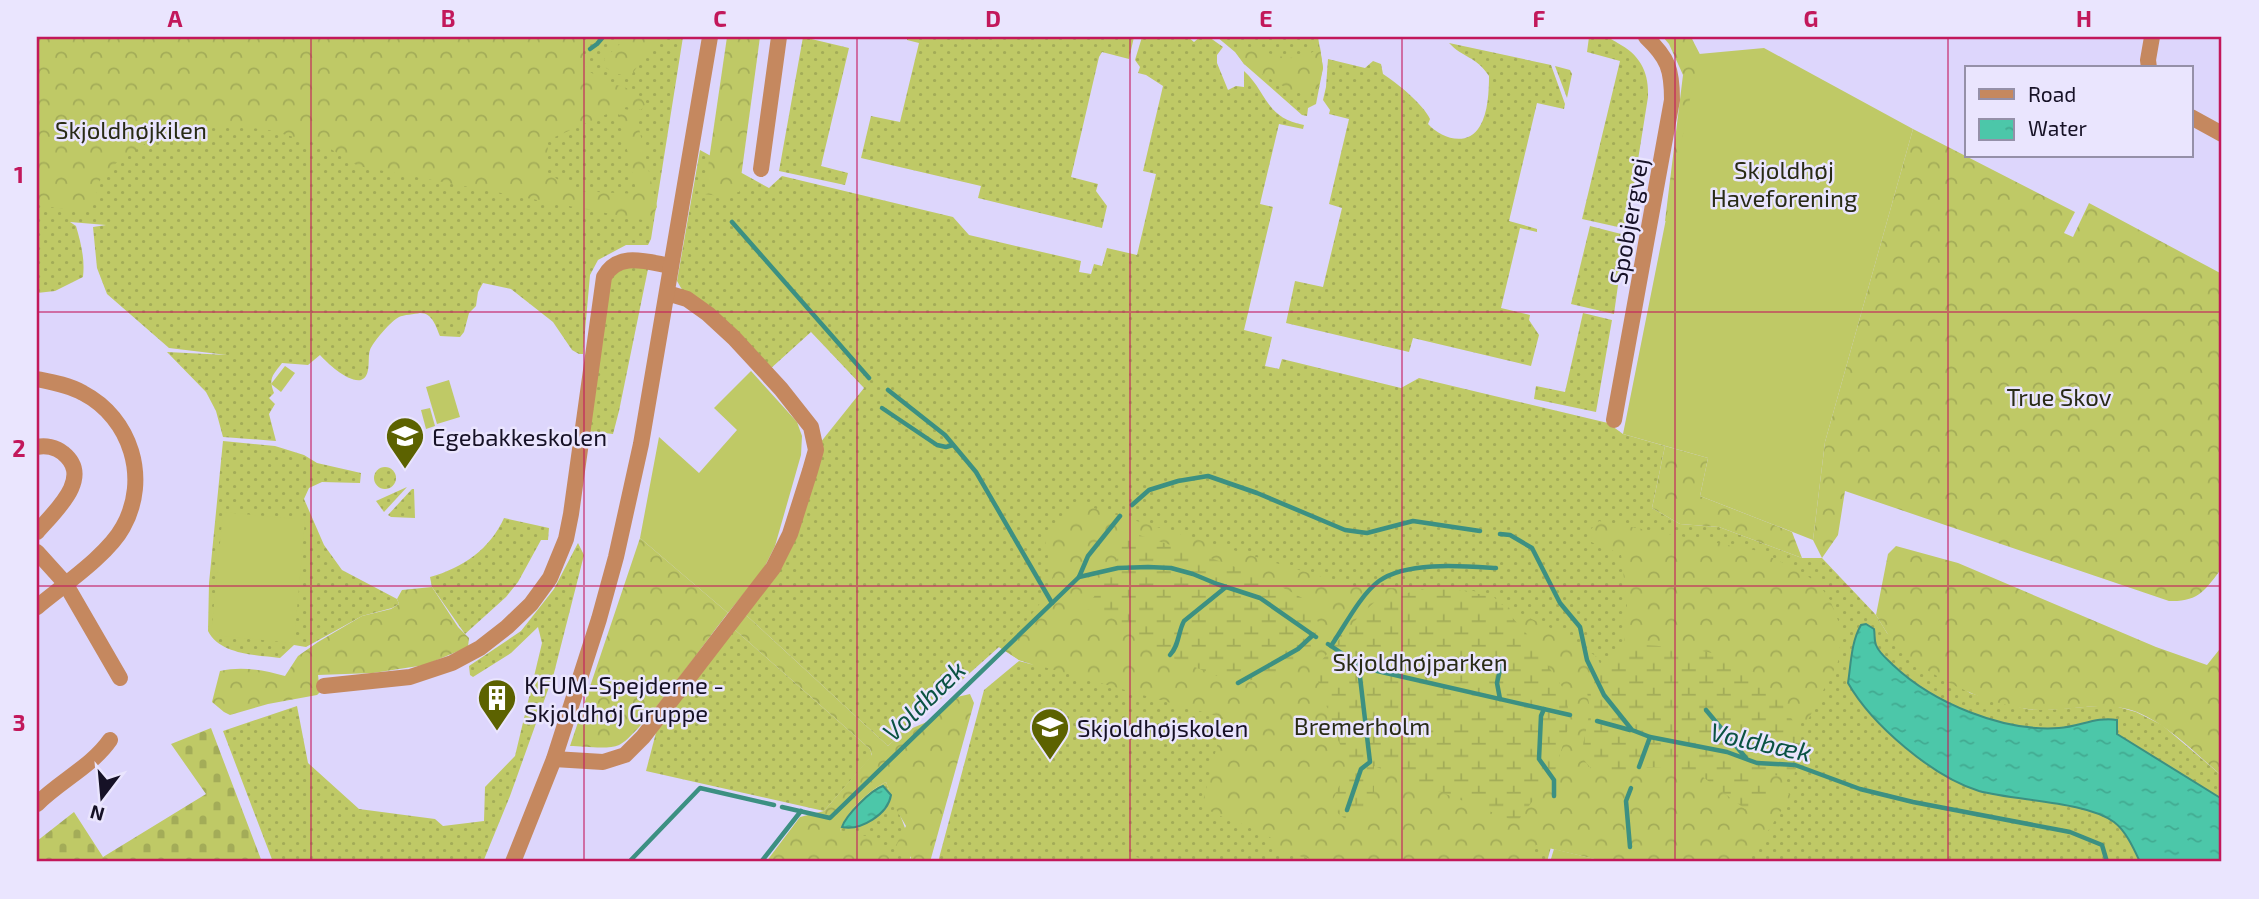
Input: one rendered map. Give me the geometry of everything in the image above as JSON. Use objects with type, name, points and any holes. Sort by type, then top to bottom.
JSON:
[{"type":"street","points":[[513,862],[554,759],[616,557],[642,444],[710,37]]},
{"type":"street","points":[[761,169],[779,37]]},
{"type":"street","name":"Spobjergvej","points":[[1614,420],[1672,100],[1672,79],[1668,62],[1646,37]]},
{"type":"street","points":[[2149,66],[2152,37]]},
{"type":"street","points":[[2192,118],[2222,134]]},
{"type":"street","points":[[324,686],[410,677],[452,663],[480,648],[531,604],[550,578],[566,539],[604,277],[614,264],[626,260],[671,266]]},
{"type":"street","points":[[554,759],[603,762],[625,755],[643,737],[773,568],[798,510],[816,450],[811,427],[781,389],[734,338],[687,299],[667,293]]},
{"type":"street","points":[[37,379],[81,391],[100,403],[129,440],[136,480],[133,502],[123,528],[106,549],[37,607]]},
{"type":"street","points":[[37,447],[60,450],[73,462],[75,478],[69,496],[37,532]]},
{"type":"street","points":[[37,552],[65,583],[120,678]]},
{"type":"street","points":[[37,804],[50,790],[101,754],[110,740]]},
{"type":"green space","points":[[37,37],[683,37],[651,239],[648,245],[626,245],[598,260],[590,275],[583,354],[572,350],[553,322],[511,289],[483,283],[478,292],[476,306],[469,313],[460,337],[440,336],[431,318],[420,313],[399,317],[383,332],[370,350],[367,375],[361,380],[345,376],[320,355],[308,365],[282,363],[272,377],[274,393],[269,398],[275,404],[269,414],[276,441],[223,437],[216,411],[206,392],[167,352],[227,355],[169,348],[107,294],[97,268],[93,227],[106,225],[70,222],[76,226],[81,245],[83,277],[55,291],[37,293]]},
{"type":"green space","name":"Skjoldhøjkilen","points":[[37,37],[578,37],[588,71],[635,92],[645,105],[641,110],[625,106],[548,140],[547,173],[577,191],[637,194],[619,114],[624,109],[635,111],[657,207],[651,218],[643,220],[358,166],[326,146],[265,129],[213,126],[182,128],[154,138],[119,161],[102,174],[92,207],[71,210],[44,205],[37,203]]},
{"type":"green space","points":[[627,37],[658,37],[630,77],[606,68],[604,59]]},
{"type":"green space","points":[[727,37],[760,37],[739,192],[720,196],[704,194]]},
{"type":"green space","points":[[803,37],[849,48],[821,166],[848,173],[845,185],[779,171]]},
{"type":"green space","points":[[907,37],[1134,37],[1129,59],[1102,52],[1099,57],[1071,177],[1098,184],[1096,191],[1107,206],[1102,228],[978,198],[981,186],[861,158],[871,116],[900,122],[919,43],[907,40]]},
{"type":"green space","name":"Skjoldhøjparken","points":[[1142,37],[1188,37],[1194,42],[1200,37],[1209,37],[1223,47],[1217,55],[1217,63],[1228,90],[1236,86],[1244,87],[1244,71],[1274,111],[1291,122],[1304,125],[1303,129],[1279,124],[1260,204],[1273,207],[1244,330],[1272,337],[1265,366],[1279,369],[1282,359],[1401,388],[1419,378],[1608,423],[1623,434],[1665,446],[1652,508],[1680,524],[1719,527],[1802,558],[1822,558],[1876,615],[1887,633],[1970,693],[2026,709],[2111,705],[2136,712],[2162,725],[2222,776],[2222,862],[1626,862],[1552,843],[1547,862],[938,862],[984,690],[1019,661],[1034,665],[1019,660],[999,647],[888,746],[746,615],[784,561],[820,443],[864,388],[811,332],[769,370],[684,293],[677,281],[700,150],[769,188],[782,176],[953,217],[969,235],[1081,261],[1079,272],[1091,274],[1094,264],[1102,266],[1107,248],[1137,255],[1156,174],[1143,171],[1163,86],[1138,73],[1140,67],[1135,60]]},
{"type":"green space","points":[[1217,37],[1318,37],[1323,68],[1316,104],[1308,108],[1307,116],[1302,115]]},
{"type":"green space","points":[[1589,37],[1608,38],[1628,50],[1643,67],[1647,81],[1648,97],[1627,229],[1582,219],[1620,61],[1587,52]]},
{"type":"green space","points":[[1663,37],[1691,37],[1706,66],[1678,220],[1665,221],[1683,75]]},
{"type":"green space","points":[[1449,43],[1551,65],[1565,104],[1564,109],[1537,103],[1509,221],[1537,229],[1537,232],[1520,228],[1501,308],[1530,315],[1529,320],[1539,335],[1531,366],[1413,338],[1409,352],[1286,323],[1295,281],[1323,287],[1342,208],[1329,204],[1349,119],[1329,114],[1330,110],[1323,100],[1328,59],[1365,68],[1373,61],[1381,64],[1383,74],[1422,107],[1430,119],[1428,124],[1433,129],[1447,137],[1461,139],[1475,133],[1483,121],[1488,102],[1489,76],[1479,65]]},
{"type":"green space","points":[[1320,47],[1323,68],[1318,89],[1292,91],[1244,64],[1236,52],[1259,51],[1287,58],[1308,54]]},
{"type":"green space","name":"Skjoldhøj Haveforening","points":[[1764,48],[1913,129],[1825,442],[1813,540],[1700,496],[1708,458],[1623,434],[1699,54]]},
{"type":"green space","points":[[1555,66],[1570,70],[1572,74],[1567,98]]},
{"type":"green space","name":"True Skov","points":[[1913,129],[2075,212],[2064,233],[2073,237],[2089,203],[2222,274],[2222,568],[2206,588],[2194,597],[2169,601],[1845,491],[1838,535],[1822,558],[1813,540],[1825,442]]},
{"type":"green space","points":[[1590,226],[1625,235],[1614,314],[1571,304]]},
{"type":"green space","points":[[631,265],[648,269],[619,411],[613,434],[588,431],[611,279],[616,272]]},
{"type":"green space","points":[[1583,313],[1612,320],[1596,412],[1534,399],[1536,386],[1565,392]]},
{"type":"green space","points":[[285,366],[295,373],[281,392],[271,384]]},
{"type":"green space","points":[[751,371],[797,422],[802,436],[801,455],[775,546],[763,570],[728,613],[640,538],[659,437],[699,473],[737,430],[714,408]]},
{"type":"green space","points":[[449,380],[460,417],[437,424],[426,387]]},
{"type":"green space","points":[[430,408],[435,426],[426,429],[421,410]]},
{"type":"green space","points":[[223,441],[275,446],[304,455],[317,463],[361,473],[360,483],[322,482],[309,488],[304,499],[324,545],[342,570],[397,599],[399,604],[362,616],[306,647],[294,645],[280,658],[240,652],[221,645],[214,639],[208,631],[209,583]]},
{"type":"green space","points":[[1665,446],[1708,458],[1700,496],[1792,532],[1802,558],[1719,527],[1680,524],[1652,508]]},
{"type":"green space","points":[[381,467],[389,467],[396,474],[396,482],[389,489],[381,489],[374,482],[374,474]]},
{"type":"green space","points":[[407,487],[384,512],[376,501]]},
{"type":"green space","points":[[412,489],[415,518],[388,515]]},
{"type":"green space","name":"Bremerholm","points":[[1080,504],[1356,587],[1474,591],[1563,634],[1597,657],[1620,707],[1627,603],[1621,554],[1591,542],[1590,530],[1599,521],[1754,550],[1793,567],[1818,583],[1830,600],[1841,628],[1838,662],[1808,720],[1789,722],[1776,760],[1790,797],[1748,862],[1607,862],[1536,845],[1532,862],[1322,862],[1272,849],[1271,838],[1254,828],[1218,815],[1202,805],[1224,718],[1019,660],[999,647],[1028,619],[1054,585],[1044,536]]},
{"type":"green space","points":[[223,512],[305,520],[294,643],[211,635]]},
{"type":"green space","points":[[504,518],[549,528],[548,540],[541,540],[518,582],[506,597],[465,634],[432,587],[430,577],[454,568],[474,556],[491,539]]},
{"type":"green space","points":[[1139,535],[1249,572],[1311,603],[1319,625],[1309,654],[1276,672],[1248,681],[1217,676],[1165,655],[1105,612],[1085,609],[1112,572],[1124,540]]},
{"type":"green space","points":[[640,538],[728,613],[642,725],[628,738],[619,745],[609,747],[570,746]]},
{"type":"green space","points":[[578,543],[584,555],[554,673],[483,862],[273,862],[223,731],[297,706],[308,763],[359,809],[435,819],[443,826],[484,821],[485,787],[515,756],[542,643],[538,627],[511,653],[473,677],[470,675],[469,666],[521,631],[554,589]]},
{"type":"green space","points":[[1896,546],[1958,563],[2156,647],[2207,665],[2219,650],[2222,635],[2222,776],[2172,733],[2137,712],[2104,706],[2047,710],[2010,706],[1953,685],[1919,665],[1897,646],[1876,615],[1888,554]]},
{"type":"green space","points":[[1438,586],[1494,597],[1526,633],[1567,694],[1569,725],[1555,771],[1517,822],[1374,766],[1374,808],[1357,821],[1344,818],[1330,807],[1349,763],[1338,740],[1318,681],[1321,661],[1360,615],[1377,600]]},
{"type":"green space","points":[[432,587],[458,627],[469,638],[468,647],[425,665],[373,673],[318,675],[320,692],[317,695],[268,704],[230,715],[212,702],[220,671],[252,669],[285,676],[298,656],[318,642],[362,616],[391,609],[399,604],[397,599],[402,590]]},
{"type":"green space","points":[[746,615],[888,746],[903,732],[934,719],[957,697],[970,694],[974,703],[930,862],[909,862],[911,857],[894,849],[906,826],[886,782],[858,803],[840,831],[876,838],[890,859],[889,862],[766,862],[800,817],[824,811],[872,755],[870,749],[734,629]]},
{"type":"green space","points":[[734,629],[870,749],[872,756],[824,811],[646,771],[658,725]]},
{"type":"green space","points":[[1640,645],[1702,651],[1738,663],[1769,687],[1783,705],[1798,732],[1799,754],[1794,776],[1767,775],[1769,796],[1761,809],[1745,809],[1699,774],[1665,767],[1634,768],[1608,774],[1593,771],[1584,760],[1583,745],[1590,710],[1587,692],[1601,666],[1614,654]]},
{"type":"green space","points":[[211,728],[262,862],[37,862],[37,841],[74,812],[103,857],[206,794],[171,744]]},
{"type":"green space","points":[[886,782],[907,834],[911,854],[909,862],[889,862],[890,859],[840,831],[858,803]]},
{"type":"green space","points":[[1104,849],[1156,862],[1100,862]]},
{"type":"green space","points":[[1554,849],[1607,862],[1550,862]]},
{"type":"water","points":[[1866,624],[1874,629],[1877,648],[1883,656],[1909,679],[1948,703],[1970,712],[1992,720],[2037,728],[2074,726],[2102,719],[2117,720],[2117,734],[2222,799],[2222,862],[2140,862],[2122,830],[2102,815],[2068,806],[1979,791],[1942,774],[1924,762],[1905,748],[1872,716],[1848,683],[1855,639],[1861,625]]},
{"type":"water","points":[[883,786],[891,795],[879,815],[865,824],[842,827],[848,816],[872,792]]},
{"type":"waterway","points":[[590,49],[603,37]]},
{"type":"waterway","points":[[732,222],[869,378]]},
{"type":"waterway","points":[[888,390],[945,435],[976,472],[1052,603]]},
{"type":"waterway","points":[[882,408],[937,445],[953,445]]},
{"type":"waterway","name":"Voldbæk","points":[[1132,505],[1149,490],[1208,476],[1257,493],[1345,530],[1367,533],[1413,521],[1480,531]]},
{"type":"waterway","name":"Voldbæk","points":[[782,807],[830,818],[1079,577],[1088,556],[1120,516]]},
{"type":"waterway","name":"Voldbæk","points":[[1500,534],[1510,535],[1532,548],[1560,603],[1580,627],[1587,660],[1604,695],[1632,730],[1650,737],[1727,752],[1757,763],[1795,765],[1860,789],[1913,802],[2070,832],[2102,845],[2107,862]]},
{"type":"waterway","points":[[1331,646],[1366,594],[1379,581],[1391,575],[1405,570],[1436,566],[1496,568]]},
{"type":"waterway","name":"Voldbæk","points":[[1079,577],[1118,568],[1171,568],[1260,598],[1316,637]]},
{"type":"waterway","points":[[1170,655],[1184,621],[1226,587]]},
{"type":"waterway","points":[[1238,683],[1298,649],[1313,635]]},
{"type":"waterway","name":"Voldbæk","points":[[1328,644],[1364,668],[1570,715]]},
{"type":"waterway","points":[[1500,699],[1497,683],[1501,665]]},
{"type":"waterway","points":[[1347,810],[1361,769],[1370,762],[1360,677],[1363,669]]},
{"type":"waterway","points":[[1544,709],[1541,716],[1539,759],[1554,780],[1554,796]]},
{"type":"waterway","points":[[1706,710],[1746,758]]},
{"type":"waterway","points":[[1597,721],[1630,730]]},
{"type":"waterway","points":[[1639,767],[1650,737]]},
{"type":"waterway","name":"Voldbæk","points":[[629,862],[700,788],[774,805]]},
{"type":"waterway","points":[[1630,847],[1626,801],[1631,788]]},
{"type":"waterway","points":[[761,862],[801,811]]},
{"type":"place","name":"Egebakkeskolen","points":[[405,470]]},
{"type":"place","name":"KFUM-Spejderne - Skjoldhøj Gruppe","points":[[497,732]]},
{"type":"place","name":"Skjoldhøjskolen","points":[[1050,761]]}]
